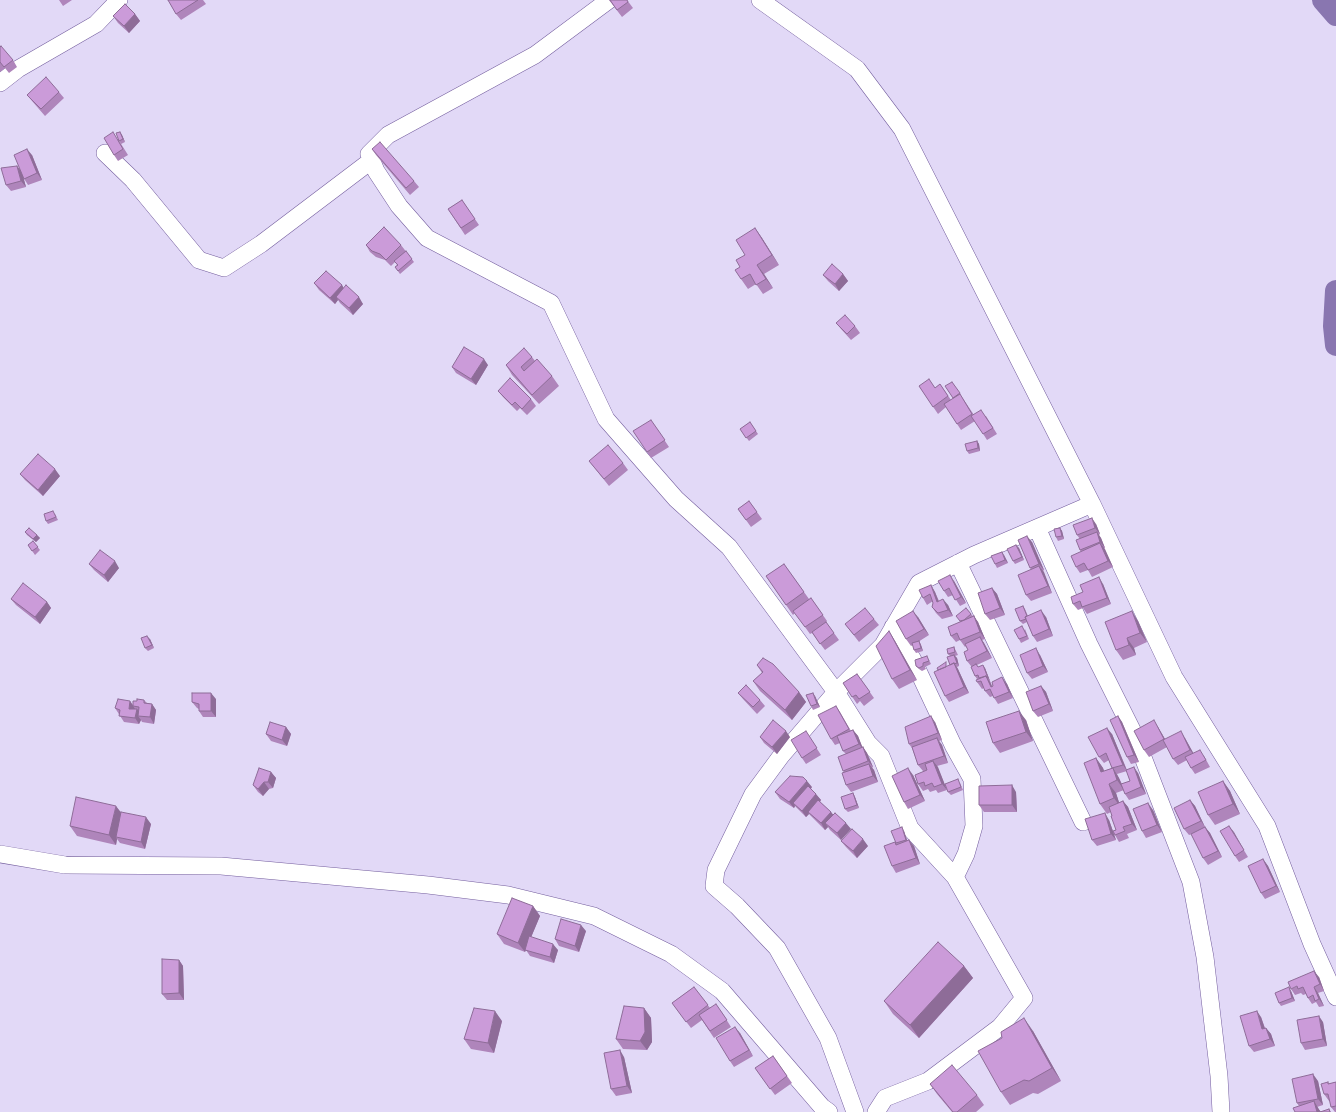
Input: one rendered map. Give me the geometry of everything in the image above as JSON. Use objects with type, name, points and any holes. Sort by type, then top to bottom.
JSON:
[{"type":"street","points":[[0,82],[18,69],[96,24],[119,0]]},
{"type":"street","points":[[609,0],[535,55],[388,136],[369,154],[376,171],[399,206],[427,238],[550,303],[606,419],[676,499],[729,547],[836,692],[868,743],[881,756],[910,828],[955,877],[1024,998],[1000,1027],[928,1081],[885,1098],[876,1112]]},
{"type":"street","points":[[760,0],[857,69],[902,129],[1092,504],[1174,677],[1267,826],[1312,944],[1336,997]]},
{"type":"street","points":[[105,152],[133,180],[199,260],[224,268],[260,244],[372,160]]},
{"type":"street","points":[[855,1112],[828,1038],[778,948],[737,906],[714,886],[716,870],[754,794],[781,756],[836,692],[883,645],[919,583],[958,563],[1092,504]]},
{"type":"street","points":[[1037,528],[1089,644],[1134,734],[1191,882],[1205,956],[1219,1076],[1221,1112]]},
{"type":"street","points":[[958,563],[1083,822]]},
{"type":"street","points":[[893,627],[913,660],[953,745],[972,779],[974,826],[966,854],[955,877]]},
{"type":"street","points":[[0,854],[64,865],[221,866],[428,885],[508,895],[594,916],[671,954],[722,991],[822,1107],[829,1112]]},
{"type":"building","points":[[168,0],[198,0],[176,14]]},
{"type":"building","points":[[610,0],[627,0],[628,2],[617,10]]},
{"type":"building","points":[[125,4],[135,14],[124,26],[113,16]]},
{"type":"building","points":[[1,46],[13,60],[4,67],[0,62]]},
{"type":"building","points":[[46,77],[59,92],[41,109],[27,95]]},
{"type":"building","points":[[113,132],[123,149],[114,155],[104,138]]},
{"type":"building","points":[[120,132],[123,139],[119,141],[116,133]]},
{"type":"building","points":[[380,142],[414,181],[406,188],[372,149]]},
{"type":"building","points":[[27,149],[37,173],[24,179],[14,155]]},
{"type":"building","points":[[17,166],[21,181],[6,185],[1,168]]},
{"type":"building","points":[[462,200],[475,219],[461,228],[448,209]]},
{"type":"building","points":[[384,227],[401,245],[386,260],[366,245]]},
{"type":"building","points":[[755,228],[772,255],[757,265],[766,279],[756,285],[750,274],[741,279],[735,270],[740,267],[736,260],[745,255],[736,240]]},
{"type":"building","points":[[406,251],[412,259],[398,271],[395,267],[398,265],[394,261]]},
{"type":"building","points":[[832,264],[843,274],[835,284],[823,275]]},
{"type":"building","points":[[326,271],[342,285],[330,298],[314,283]]},
{"type":"building","points":[[346,285],[359,297],[349,308],[336,297]]},
{"type":"building","points":[[845,315],[855,326],[847,334],[836,323]]},
{"type":"building","points":[[464,347],[484,359],[471,379],[452,367]]},
{"type":"building","points":[[524,348],[532,357],[521,367],[524,371],[537,359],[552,376],[532,395],[506,365]]},
{"type":"building","points":[[510,378],[531,399],[522,409],[515,402],[512,405],[498,391]]},
{"type":"building","points":[[929,379],[935,388],[940,384],[948,396],[933,407],[919,386]]},
{"type":"building","points":[[952,382],[960,393],[953,398],[945,386]]},
{"type":"building","points":[[960,394],[972,414],[957,424],[944,404]]},
{"type":"building","points":[[981,410],[993,428],[983,434],[971,416]]},
{"type":"building","points":[[651,420],[665,440],[647,452],[633,431]]},
{"type":"building","points":[[750,422],[756,431],[746,438],[740,429]]},
{"type":"building","points":[[977,441],[978,448],[967,451],[965,444]]},
{"type":"building","points":[[608,445],[623,463],[604,479],[589,461]]},
{"type":"building","points":[[38,454],[55,469],[38,490],[20,474]]},
{"type":"building","points":[[749,501],[757,512],[746,520],[738,509]]},
{"type":"building","points":[[53,511],[56,517],[46,521],[44,514]]},
{"type":"building","points":[[1092,518],[1095,528],[1077,535],[1073,525]]},
{"type":"building","points":[[29,528],[37,535],[33,539],[25,532]]},
{"type":"building","points":[[1060,528],[1062,536],[1056,537],[1054,529]]},
{"type":"building","points":[[1097,532],[1100,542],[1080,550],[1076,540]]},
{"type":"building","points":[[1027,536],[1039,564],[1030,568],[1018,540]]},
{"type":"building","points":[[33,541],[38,547],[32,551],[28,545]]},
{"type":"building","points":[[1100,543],[1108,561],[1088,570],[1084,563],[1076,567],[1071,556]]},
{"type":"building","points":[[1016,545],[1022,557],[1013,561],[1007,549]]},
{"type":"building","points":[[100,550],[115,561],[104,575],[89,564]]},
{"type":"building","points":[[1002,552],[1005,560],[995,564],[991,556]]},
{"type":"building","points":[[784,564],[804,592],[786,605],[766,576]]},
{"type":"building","points":[[1039,566],[1048,586],[1026,595],[1018,575]]},
{"type":"building","points":[[950,575],[961,597],[955,600],[949,588],[944,591],[938,581]]},
{"type":"building","points":[[1099,577],[1107,598],[1082,607],[1080,601],[1073,604],[1071,597],[1083,592],[1080,585]]},
{"type":"building","points":[[23,583],[47,602],[35,617],[11,599]]},
{"type":"building","points":[[931,585],[937,602],[943,599],[948,610],[938,613],[932,607],[933,603],[930,594],[923,598],[919,590]]},
{"type":"building","points":[[992,588],[1000,608],[985,614],[978,593]]},
{"type":"building","points":[[811,598],[823,615],[805,627],[793,611]]},
{"type":"building","points":[[1023,606],[1027,616],[1025,617],[1026,619],[1020,621],[1015,609]]},
{"type":"building","points":[[865,608],[874,619],[854,635],[845,624]]},
{"type":"building","points":[[966,608],[971,614],[964,620],[960,621],[956,616]]},
{"type":"building","points":[[1041,610],[1049,629],[1033,636],[1025,617]]},
{"type":"building","points":[[913,611],[924,629],[906,639],[896,621]]},
{"type":"building","points":[[1132,611],[1140,633],[1127,638],[1129,645],[1116,650],[1105,622]]},
{"type":"building","points":[[974,616],[980,632],[960,640],[957,633],[951,636],[948,627]]},
{"type":"building","points":[[826,622],[834,633],[820,644],[812,632]]},
{"type":"building","points":[[1022,626],[1027,636],[1019,639],[1014,630]]},
{"type":"building","points":[[889,631],[910,670],[892,679],[876,646]]},
{"type":"building","points":[[147,636],[152,645],[145,648],[141,638]]},
{"type":"building","points":[[980,637],[987,651],[967,661],[964,652],[968,650],[965,644]]},
{"type":"building","points":[[919,641],[921,648],[914,650],[912,643]]},
{"type":"building","points":[[954,647],[955,652],[948,654],[947,649]]},
{"type":"building","points":[[1036,648],[1043,666],[1027,673],[1020,655]]},
{"type":"building","points":[[954,655],[957,663],[950,665],[947,657]]},
{"type":"building","points":[[927,656],[929,661],[923,663],[923,666],[919,668],[916,666],[915,660]]},
{"type":"building","points":[[763,658],[773,664],[799,692],[785,710],[753,681],[763,672],[757,665]]},
{"type":"building","points":[[946,662],[946,667],[938,670],[937,668]]},
{"type":"building","points":[[954,663],[964,687],[945,696],[934,672]]},
{"type":"building","points":[[976,664],[978,667],[983,665],[988,678],[986,676],[979,678],[978,675],[975,676],[971,667]]},
{"type":"building","points":[[857,674],[870,692],[859,699],[856,695],[852,697],[843,683]]},
{"type":"building","points":[[986,676],[991,687],[993,686],[992,682],[1002,677],[1009,692],[994,698],[990,689],[985,691],[981,681],[977,682],[976,680]]},
{"type":"building","points":[[746,685],[760,700],[753,707],[738,693]]},
{"type":"building","points":[[1041,686],[1049,704],[1033,711],[1026,692]]},
{"type":"building","points":[[192,693],[211,693],[211,711],[199,711],[199,704],[192,702]]},
{"type":"building","points":[[813,693],[817,704],[811,706],[806,695]]},
{"type":"building","points":[[118,699],[130,701],[129,709],[137,709],[135,718],[119,716],[120,710],[115,708]]},
{"type":"building","points":[[137,699],[144,700],[144,703],[152,704],[150,717],[138,716],[139,707],[133,706],[133,701],[137,701]]},
{"type":"building","points":[[836,706],[849,729],[831,739],[818,715]]},
{"type":"building","points":[[1019,711],[1026,732],[993,743],[986,722]]},
{"type":"building","points":[[931,716],[938,733],[909,744],[905,727]]},
{"type":"building","points":[[1118,716],[1134,755],[1127,757],[1110,720]]},
{"type":"building","points":[[773,720],[786,731],[772,747],[760,737]]},
{"type":"building","points":[[1154,720],[1164,739],[1144,750],[1134,731]]},
{"type":"building","points":[[270,722],[286,727],[282,740],[266,734]]},
{"type":"building","points":[[1107,728],[1123,765],[1112,768],[1106,753],[1099,757],[1088,737]]},
{"type":"building","points":[[853,730],[859,744],[843,751],[837,736]]},
{"type":"building","points":[[806,731],[817,748],[802,758],[791,740]]},
{"type":"building","points":[[1181,731],[1190,750],[1173,759],[1163,740]]},
{"type":"building","points":[[937,738],[944,756],[918,765],[912,747]]},
{"type":"building","points":[[863,747],[868,761],[843,771],[838,757]]},
{"type":"building","points":[[1200,750],[1206,760],[1191,768],[1185,757]]},
{"type":"building","points":[[1096,758],[1101,772],[1113,768],[1117,780],[1109,784],[1114,798],[1100,804],[1084,763]]},
{"type":"building","points":[[933,761],[942,784],[934,787],[932,783],[925,786],[924,782],[918,784],[915,775],[927,770],[925,764]]},
{"type":"building","points":[[869,764],[873,776],[846,785],[842,773]]},
{"type":"building","points":[[1134,767],[1141,787],[1125,794],[1121,784],[1130,781],[1126,770]]},
{"type":"building","points":[[259,768],[271,772],[268,782],[264,782],[258,789],[253,785]]},
{"type":"building","points":[[908,768],[920,795],[904,802],[892,776]]},
{"type":"building","points":[[790,776],[803,777],[807,781],[789,802],[775,792]]},
{"type":"building","points":[[958,779],[961,787],[948,792],[945,784]]},
{"type":"building","points":[[1223,781],[1233,804],[1208,815],[1198,792]]},
{"type":"building","points":[[1012,785],[1012,805],[979,805],[979,786]]},
{"type":"building","points":[[808,786],[816,794],[802,811],[793,803]]},
{"type":"building","points":[[853,793],[857,805],[845,809],[841,797]]},
{"type":"building","points":[[76,797],[116,806],[109,835],[70,826]]},
{"type":"building","points":[[818,800],[831,812],[821,823],[808,812]]},
{"type":"building","points":[[1190,800],[1201,821],[1184,829],[1174,808]]},
{"type":"building","points":[[1123,801],[1132,824],[1123,827],[1125,831],[1115,835],[1113,831],[1116,830],[1109,807]]},
{"type":"building","points":[[1148,803],[1157,825],[1142,831],[1133,809]]},
{"type":"building","points":[[121,812],[146,817],[141,842],[116,837]]},
{"type":"building","points":[[835,813],[846,823],[837,833],[825,823]]},
{"type":"building","points":[[1105,813],[1111,834],[1092,840],[1085,819]]},
{"type":"building","points":[[1229,826],[1244,850],[1235,856],[1220,831]]},
{"type":"building","points":[[902,827],[906,840],[896,843],[891,831]]},
{"type":"building","points":[[1205,827],[1218,851],[1203,858],[1191,834]]},
{"type":"building","points":[[852,829],[863,839],[853,851],[841,841]]},
{"type":"building","points":[[909,840],[916,858],[892,866],[884,846],[895,842],[896,845]]},
{"type":"building","points":[[1263,859],[1276,886],[1261,893],[1248,866]]},
{"type":"building","points":[[512,898],[533,906],[518,943],[497,934]]},
{"type":"building","points":[[561,919],[581,925],[575,946],[555,939]]},
{"type":"building","points":[[529,936],[553,944],[550,957],[525,950]]},
{"type":"building","points":[[938,942],[964,966],[910,1025],[884,1001]]},
{"type":"building","points":[[162,959],[179,960],[179,993],[162,994]]},
{"type":"building","points":[[1314,971],[1320,984],[1314,987],[1319,999],[1315,1001],[1313,995],[1308,998],[1303,987],[1298,989],[1297,986],[1291,989],[1288,982]]},
{"type":"building","points":[[694,987],[708,1005],[686,1022],[672,1003]]},
{"type":"building","points":[[1289,987],[1292,998],[1279,1003],[1275,993]]},
{"type":"building","points":[[716,1004],[727,1020],[710,1031],[699,1015]]},
{"type":"building","points":[[624,1006],[644,1008],[645,1032],[640,1041],[616,1039]]},
{"type":"building","points":[[474,1008],[495,1011],[488,1043],[464,1039]]},
{"type":"building","points":[[1257,1011],[1262,1029],[1266,1028],[1270,1039],[1249,1046],[1240,1016]]},
{"type":"building","points":[[1319,1016],[1323,1039],[1301,1043],[1297,1020]]},
{"type":"building","points":[[1024,1018],[1052,1068],[1029,1081],[1024,1080],[1001,1092],[978,1051],[1002,1038],[1001,1032]]},
{"type":"building","points":[[735,1027],[749,1050],[730,1061],[716,1038]]},
{"type":"building","points":[[620,1050],[627,1086],[611,1089],[604,1053]]},
{"type":"building","points":[[773,1056],[787,1076],[770,1089],[755,1068]]},
{"type":"building","points":[[952,1065],[977,1095],[957,1112],[953,1112],[930,1084]]},
{"type":"building","points":[[1313,1074],[1318,1099],[1297,1103],[1292,1079]]},
{"type":"building","points":[[1328,1082],[1328,1084],[1336,1082],[1336,1106],[1331,1107],[1328,1094],[1324,1094],[1321,1084]]},
{"type":"building","points":[[1314,1101],[1317,1112],[1295,1112],[1293,1108]]},
{"type":"building","points":[[1329,1109],[1330,1112],[1320,1112]]},
{"type":"waterway","points":[[1323,0],[1336,15]]},
{"type":"waterway","points":[[1336,291],[1334,326],[1336,345]]}]
